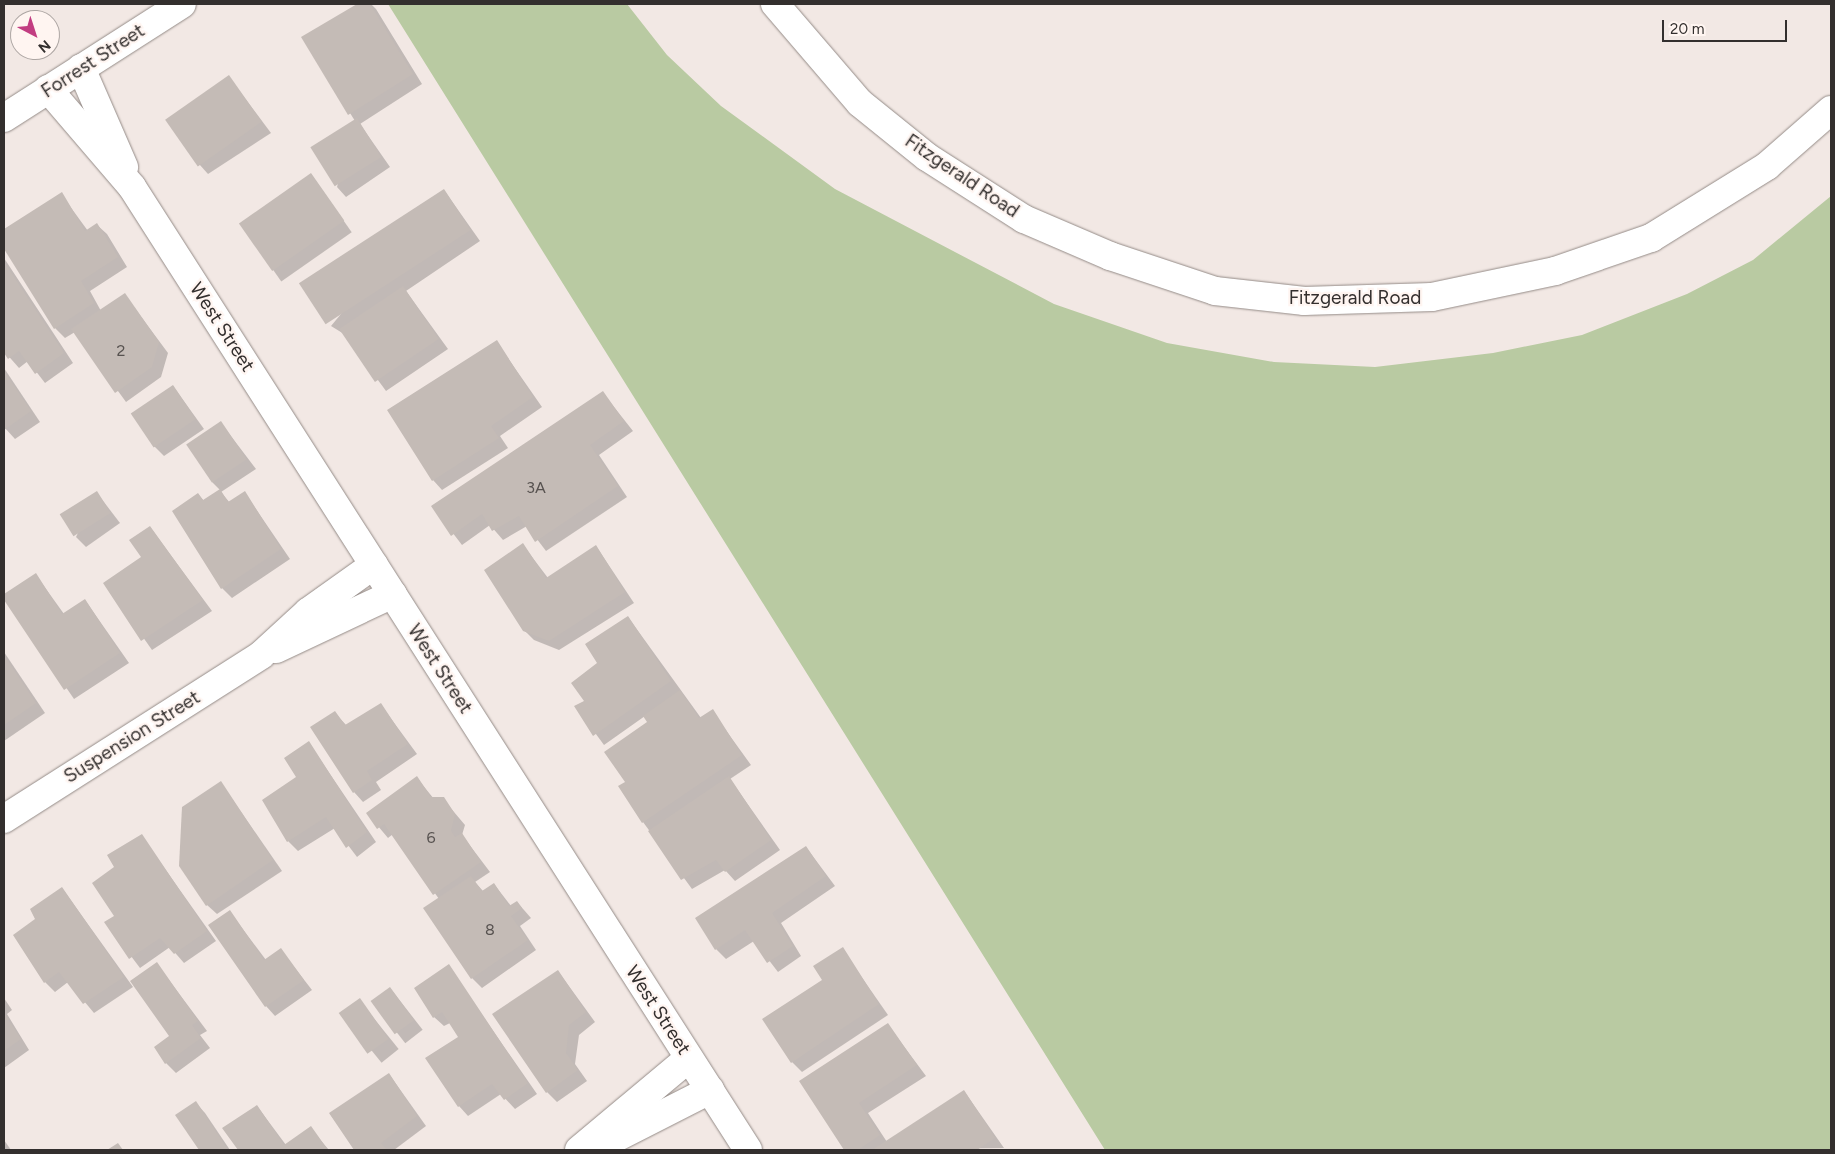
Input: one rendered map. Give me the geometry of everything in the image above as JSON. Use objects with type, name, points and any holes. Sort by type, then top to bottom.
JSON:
[{"type":"street","name":"Forrest Street","points":[[4,118],[182,4]]},
{"type":"street","name":"Fitzgerald Road","points":[[774,4],[860,103],[928,157],[1024,219],[1110,256],[1215,291],[1304,302],[1432,297],[1554,271],[1650,238],[1767,166],[1831,110]]},
{"type":"street","name":"West Street","points":[[81,68],[132,187]]},
{"type":"street","name":"West Street","points":[[48,90],[132,187],[748,1150]]},
{"type":"street","name":"Suspension Street","points":[[4,819],[261,655],[308,612],[374,565]]},
{"type":"street","name":"Suspension Street","points":[[261,655],[320,632],[393,594]]},
{"type":"street","points":[[579,1150],[689,1058]]},
{"type":"street","points":[[591,1150],[710,1090]]},
{"type":"green space","points":[[388,4],[627,4],[667,55],[721,106],[835,189],[1054,304],[1167,343],[1274,362],[1375,367],[1493,353],[1582,335],[1687,294],[1753,260],[1831,196],[1831,1150],[1105,1150]]},
{"type":"building","points":[[357,4],[370,4],[413,74],[348,115],[301,37]]},
{"type":"building","points":[[229,75],[262,122],[198,166],[165,120]]},
{"type":"building","points":[[357,118],[381,157],[335,186],[310,147]]},
{"type":"building","points":[[311,173],[344,221],[272,271],[239,223]]},
{"type":"building","points":[[444,189],[471,230],[326,324],[299,283]]},
{"type":"building","points":[[62,192],[85,231],[97,223],[118,257],[81,281],[94,303],[54,329],[4,249],[4,229]]},
{"type":"building","points":[[4,262],[64,353],[35,374],[19,351],[8,359],[4,353]]},
{"type":"building","points":[[403,286],[439,339],[375,382],[339,329]]},
{"type":"building","points":[[125,293],[159,342],[152,367],[115,393],[71,329]]},
{"type":"building","points":[[497,340],[533,397],[491,426],[499,438],[432,481],[387,410]]},
{"type":"building","points":[[4,371],[31,411],[4,430]]},
{"type":"building","points":[[173,385],[196,419],[154,448],[131,414]]},
{"type":"building","points":[[603,391],[624,421],[590,445],[618,486],[535,542],[519,516],[492,531],[482,514],[451,536],[431,506]]},
{"type":"building","points":[[221,421],[247,459],[212,483],[186,444]]},
{"type":"building","points":[[220,489],[228,502],[245,491],[281,549],[221,589],[172,511],[198,493],[203,500]]},
{"type":"building","points":[[97,491],[111,513],[73,536],[60,514]]},
{"type":"building","points":[[150,526],[203,600],[141,641],[103,583],[141,557],[129,540]]},
{"type":"building","points":[[523,543],[546,578],[596,545],[625,592],[549,641],[523,631],[484,570]]},
{"type":"building","points":[[36,573],[62,614],[85,599],[120,653],[64,690],[4,600],[4,594]]},
{"type":"building","points":[[628,616],[671,681],[593,736],[574,706],[584,701],[571,683],[597,663],[585,644]]},
{"type":"building","points":[[4,655],[36,703],[4,725]]},
{"type":"building","points":[[680,690],[699,718],[713,709],[742,755],[642,823],[618,786],[625,782],[604,752],[647,722],[643,716]]},
{"type":"building","points":[[381,703],[408,744],[367,771],[372,780],[353,793],[310,727],[335,711],[345,725]]},
{"type":"building","points":[[309,741],[367,832],[346,848],[326,817],[287,842],[262,800],[296,777],[284,758]]},
{"type":"building","points":[[417,776],[431,797],[444,797],[455,814],[451,831],[455,837],[462,833],[481,862],[433,895],[384,824],[377,829],[366,813]]},
{"type":"building","points":[[729,776],[771,840],[725,872],[716,860],[681,880],[648,831]]},
{"type":"building","points":[[221,781],[273,860],[206,906],[179,866],[182,807]]},
{"type":"building","points":[[142,834],[207,931],[174,954],[160,938],[129,959],[104,922],[114,916],[92,883],[114,867],[107,855]]},
{"type":"building","points":[[806,846],[826,876],[772,913],[793,946],[767,963],[745,930],[715,950],[695,918]]},
{"type":"building","points":[[471,876],[482,891],[494,883],[509,906],[517,901],[522,908],[511,916],[528,940],[471,979],[423,908]]},
{"type":"building","points":[[62,887],[124,977],[83,1004],[59,972],[44,983],[13,935],[35,919],[30,909]]},
{"type":"building","points":[[230,910],[264,960],[281,948],[304,980],[265,1007],[208,925]]},
{"type":"building","points":[[843,947],[879,1004],[791,1063],[762,1019],[822,980],[813,966]]},
{"type":"building","points":[[157,962],[198,1021],[192,1025],[201,1038],[165,1064],[154,1047],[169,1036],[130,981]]},
{"type":"building","points":[[449,964],[528,1083],[504,1100],[492,1084],[458,1107],[425,1058],[458,1037],[442,1012],[433,1018],[414,988]]},
{"type":"building","points":[[558,970],[586,1012],[569,1025],[566,1053],[578,1070],[546,1093],[492,1014]]},
{"type":"building","points":[[390,987],[414,1020],[395,1034],[371,1001]]},
{"type":"building","points":[[360,998],[389,1039],[367,1054],[339,1013]]},
{"type":"building","points":[[4,1013],[21,1039],[4,1051]]},
{"type":"building","points":[[888,1023],[917,1065],[859,1103],[880,1135],[858,1150],[844,1150],[799,1081]]},
{"type":"building","points":[[389,1073],[417,1116],[381,1143],[387,1150],[354,1150],[329,1113]]},
{"type":"building","points":[[964,1090],[995,1138],[977,1150],[872,1150]]},
{"type":"building","points":[[196,1101],[228,1150],[199,1150],[175,1115]]},
{"type":"building","points":[[257,1105],[284,1145],[311,1126],[328,1150],[238,1150],[222,1128]]},
{"type":"building","points":[[118,1143],[123,1150],[107,1150]]}]
